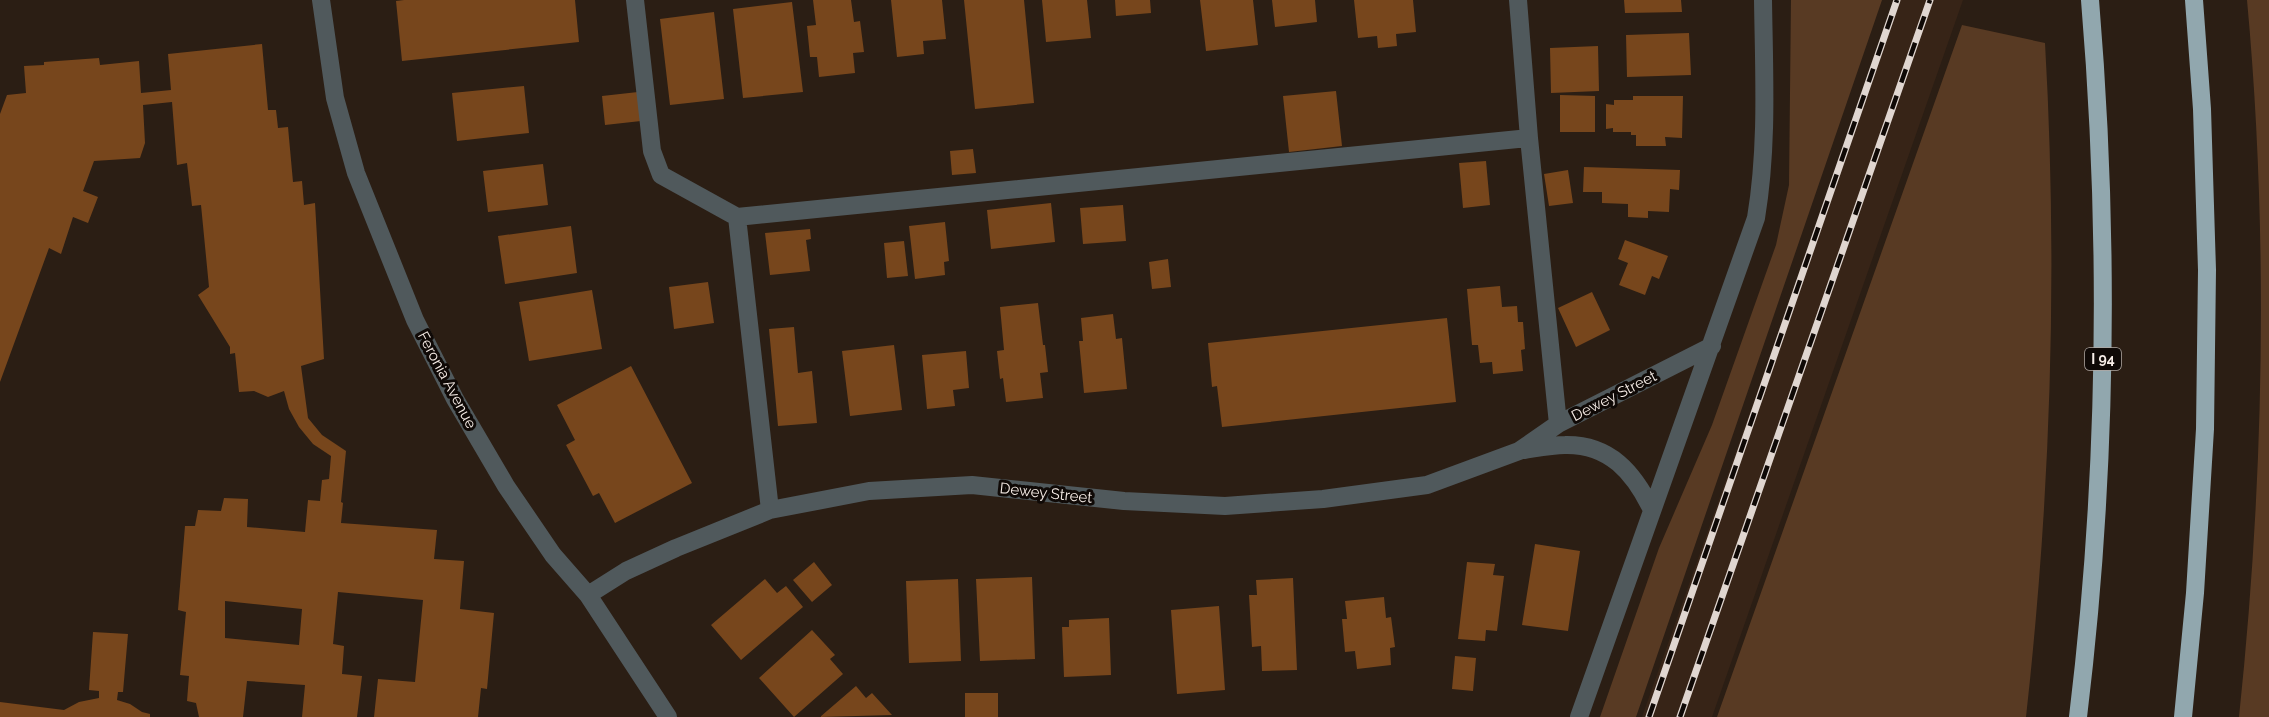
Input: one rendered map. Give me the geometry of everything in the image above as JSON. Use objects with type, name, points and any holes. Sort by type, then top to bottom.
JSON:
[{"type":"highway","name":"I 94","points":[[2078,717],[2097,515],[2103,347],[2102,193],[2090,0]]},
{"type":"highway","points":[[2183,717],[2195,593],[2205,429],[2207,270],[2202,109],[2194,0]]},
{"type":"street","name":"Feronia Avenue","points":[[321,0],[335,98],[356,173],[415,320],[455,399],[506,486],[553,555],[588,596],[668,717]]},
{"type":"street","points":[[635,0],[652,151],[661,175],[737,217],[1528,138]]},
{"type":"street","points":[[1518,0],[1528,138],[1558,424]]},
{"type":"street","points":[[1579,717],[1756,218],[1762,181],[1764,137],[1763,0]]},
{"type":"street","points":[[737,217],[770,510]]},
{"type":"street","name":"Dewey Street","points":[[1519,451],[1558,424],[1712,346]]},
{"type":"street","name":"Dewey Street","points":[[588,596],[626,571],[666,552],[770,510],[869,491],[972,485],[1124,501],[1225,506],[1268,504],[1427,485],[1519,451],[1566,445],[1601,451],[1625,468],[1640,486],[1652,510]]},
{"type":"shaded area","points":[[1791,0],[1882,0],[1636,717],[1600,717],[1659,548],[1712,425],[1776,245],[1789,185]]},
{"type":"shaded area","points":[[1896,0],[1963,0],[1712,717],[1642,717]]},
{"type":"shaded area","points":[[2247,0],[2269,0],[2269,717],[2239,717],[2254,539],[2261,359],[2259,179]]},
{"type":"shaded area","points":[[1962,25],[2045,43],[2051,212],[2050,380],[2041,549],[2026,717],[1717,717]]},
{"type":"building","points":[[575,0],[579,42],[402,61],[396,1]]},
{"type":"building","points":[[813,0],[851,0],[854,22],[860,21],[864,52],[853,53],[855,73],[819,77],[817,57],[810,57],[807,26],[816,25]]},
{"type":"building","points":[[891,0],[942,0],[946,39],[923,41],[924,54],[897,57]]},
{"type":"building","points":[[964,0],[1024,0],[1034,103],[975,109]]},
{"type":"building","points":[[1042,0],[1087,0],[1091,38],[1046,42]]},
{"type":"building","points":[[1115,0],[1150,0],[1151,13],[1116,16]]},
{"type":"building","points":[[1200,0],[1253,0],[1258,45],[1206,51]]},
{"type":"building","points":[[1272,0],[1315,0],[1317,22],[1275,27]]},
{"type":"building","points":[[1354,0],[1413,0],[1416,32],[1396,34],[1397,46],[1378,48],[1377,36],[1358,38]]},
{"type":"building","points":[[1624,0],[1681,0],[1682,12],[1625,13]]},
{"type":"building","points":[[792,2],[803,92],[743,98],[733,9]]},
{"type":"building","points":[[714,12],[724,99],[670,105],[660,19]]},
{"type":"building","points":[[1689,33],[1691,75],[1627,77],[1626,35]]},
{"type":"building","points":[[262,44],[268,110],[276,110],[278,128],[288,127],[293,182],[302,181],[304,205],[315,203],[324,359],[301,366],[308,418],[322,435],[346,451],[341,523],[437,530],[434,559],[464,561],[460,609],[494,613],[487,689],[481,688],[478,717],[374,717],[378,679],[415,682],[423,600],[338,592],[333,644],[344,646],[342,674],[362,676],[357,717],[302,717],[305,685],[247,681],[243,717],[199,717],[196,703],[187,701],[189,676],[180,675],[186,612],[178,610],[185,526],[195,526],[198,510],[221,511],[224,498],[248,499],[247,527],[305,532],[308,500],[320,501],[322,480],[329,479],[331,456],[313,444],[299,427],[289,409],[284,391],[268,397],[254,391],[239,392],[235,353],[230,354],[230,347],[198,295],[209,287],[201,205],[192,206],[187,163],[177,165],[172,102],[143,105],[145,143],[140,158],[94,161],[83,191],[98,197],[88,223],[73,217],[61,254],[49,248],[0,382],[0,114],[7,95],[26,93],[24,66],[44,65],[44,62],[99,58],[100,65],[139,61],[141,93],[171,90],[168,54]],"holes":[[[225,601],[302,609],[299,645],[225,638]]]},
{"type":"building","points":[[1598,46],[1599,91],[1551,93],[1550,48]]},
{"type":"building","points":[[524,86],[529,133],[457,141],[452,93]]},
{"type":"building","points":[[1336,91],[1342,146],[1289,152],[1283,96]]},
{"type":"building","points":[[638,92],[641,121],[605,125],[602,96]]},
{"type":"building","points":[[1560,95],[1595,96],[1595,132],[1560,132]]},
{"type":"building","points":[[1633,96],[1683,96],[1682,138],[1665,137],[1666,146],[1636,146],[1636,135],[1631,135],[1631,132],[1613,132],[1613,128],[1606,129],[1606,104],[1614,105],[1614,100],[1633,100]]},
{"type":"building","points":[[973,149],[976,173],[952,175],[950,151]]},
{"type":"building","points":[[1486,161],[1490,205],[1463,208],[1459,163]]},
{"type":"building","points":[[543,164],[548,205],[488,212],[483,171]]},
{"type":"building","points":[[1584,167],[1680,170],[1679,190],[1670,189],[1669,212],[1648,211],[1648,218],[1628,217],[1628,204],[1602,203],[1602,192],[1583,192]]},
{"type":"building","points":[[1568,170],[1573,203],[1549,206],[1544,174]]},
{"type":"building","points":[[1051,203],[1055,242],[991,249],[987,210]]},
{"type":"building","points":[[1123,205],[1126,241],[1083,244],[1080,208]]},
{"type":"building","points":[[945,222],[949,261],[944,262],[945,275],[915,279],[909,226]]},
{"type":"building","points":[[571,226],[577,273],[505,284],[498,236]]},
{"type":"building","points":[[810,229],[811,239],[806,240],[810,271],[770,275],[765,233]]},
{"type":"building","points":[[1625,240],[1668,256],[1659,279],[1652,276],[1645,295],[1619,285],[1628,263],[1618,259]]},
{"type":"building","points":[[904,241],[908,276],[887,278],[884,243]]},
{"type":"building","points":[[1168,259],[1171,287],[1152,289],[1149,262]]},
{"type":"building","points":[[708,282],[714,323],[674,329],[669,287]]},
{"type":"building","points":[[1500,286],[1502,307],[1517,306],[1518,322],[1523,322],[1525,349],[1521,350],[1523,371],[1493,374],[1492,362],[1480,363],[1478,345],[1472,345],[1467,289]]},
{"type":"building","points":[[592,290],[602,349],[529,361],[519,302]]},
{"type":"building","points":[[1592,292],[1610,330],[1576,347],[1558,308]]},
{"type":"building","points":[[1038,303],[1048,372],[1040,373],[1043,398],[1006,402],[1003,378],[1000,379],[997,351],[1004,350],[1000,307]]},
{"type":"building","points":[[1113,314],[1116,339],[1122,338],[1127,389],[1084,393],[1079,341],[1083,341],[1081,318]]},
{"type":"building","points":[[1447,318],[1456,402],[1222,427],[1217,386],[1212,387],[1208,343]]},
{"type":"building","points":[[794,327],[798,373],[812,371],[817,423],[778,426],[769,329]]},
{"type":"building","points":[[894,345],[902,410],[850,416],[842,351]]},
{"type":"building","points":[[966,351],[969,388],[953,390],[955,406],[927,409],[922,355]]},
{"type":"building","points":[[631,366],[692,483],[615,523],[599,493],[593,496],[566,445],[575,440],[557,405]]},
{"type":"building","points":[[1535,544],[1580,551],[1568,631],[1522,625]]},
{"type":"building","points":[[814,562],[832,585],[812,602],[793,580]]},
{"type":"building","points":[[1467,562],[1495,564],[1493,575],[1504,576],[1497,631],[1486,630],[1485,641],[1458,639]]},
{"type":"building","points":[[1032,577],[1035,659],[980,661],[976,579]]},
{"type":"building","points":[[1293,578],[1297,670],[1262,671],[1261,646],[1252,647],[1249,595],[1257,595],[1256,580]]},
{"type":"building","points":[[765,579],[777,593],[786,586],[803,607],[741,660],[711,625]]},
{"type":"building","points":[[958,579],[961,661],[909,663],[906,581]]},
{"type":"building","points":[[1384,597],[1386,618],[1391,617],[1395,647],[1390,648],[1391,665],[1357,669],[1355,651],[1345,652],[1342,619],[1347,619],[1345,601]]},
{"type":"building","points":[[1219,606],[1225,690],[1177,694],[1171,610]]},
{"type":"building","points":[[1109,618],[1111,675],[1064,677],[1062,627],[1069,627],[1069,620]]},
{"type":"building","points":[[812,630],[835,655],[830,659],[843,674],[794,717],[759,678]]},
{"type":"building","points":[[93,632],[128,634],[123,692],[118,692],[117,700],[150,714],[150,717],[0,717],[0,702],[64,710],[79,702],[99,698],[99,691],[89,690]]},
{"type":"building","points":[[1455,656],[1476,658],[1473,691],[1452,689]]},
{"type":"building","points":[[856,686],[866,698],[872,693],[892,715],[820,717]]},
{"type":"building","points":[[965,693],[998,693],[998,717],[965,717]]},
{"type":"railway","points":[[1649,717],[1897,0]]},
{"type":"railway","points":[[1680,717],[1930,0]]}]
